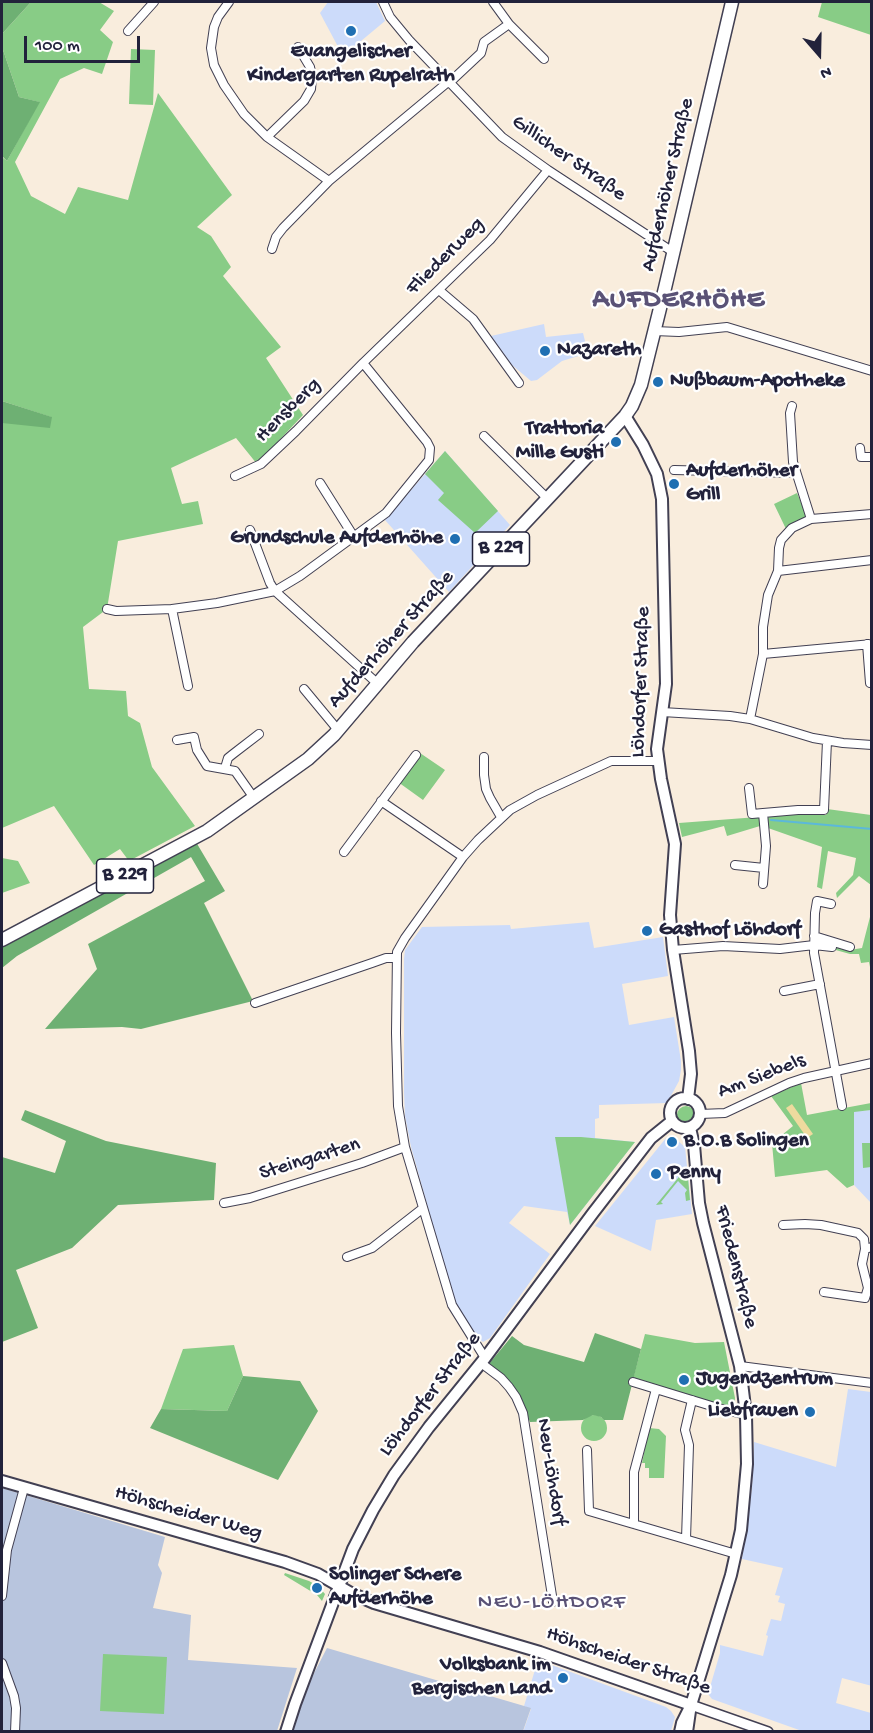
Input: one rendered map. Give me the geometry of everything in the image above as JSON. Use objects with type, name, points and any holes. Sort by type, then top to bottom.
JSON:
[{"type":"main road","name":"Aufderhöher Straße","points":[[2,940],[207,831],[308,759],[338,730],[392,665],[625,416],[640,389],[732,2]]},
{"type":"main road","name":"Löhdorfer Straße","points":[[286,1731],[294,1704],[361,1532],[394,1475],[651,1138],[672,1121],[670,1112],[674,1103],[682,1098],[688,1099],[690,1061],[670,915],[675,844],[658,760],[658,739],[666,684],[662,499],[657,474],[625,416]]},
{"type":"main road","points":[[672,1121],[680,1128],[690,1128],[699,1120],[697,1104],[688,1099]]},
{"type":"main road","name":"Friedenstraße","points":[[687,1731],[691,1705],[736,1554],[746,1486],[746,1415],[740,1366],[703,1223],[690,1128]]},
{"type":"main road","name":"Höhscheider Weg","points":[[2,1481],[256,1553],[318,1574],[339,1586]]},
{"type":"main road","name":"Höhscheider Straße","points":[[339,1586],[380,1605],[540,1652],[691,1705]]},
{"type":"main road","name":"Friedenstraße","points":[[680,1731],[691,1705]]},
{"type":"street","points":[[128,31],[154,2]]},
{"type":"street","points":[[229,2],[214,27],[211,48],[214,65],[224,85],[251,122],[267,137],[329,182]]},
{"type":"street","name":"Gillicher Straße","points":[[383,2],[390,17],[409,40],[502,137],[673,252]]},
{"type":"street","points":[[493,2],[509,24],[544,58]]},
{"type":"street","points":[[272,249],[276,237],[283,228],[329,182],[449,82],[481,53],[484,42],[509,24]]},
{"type":"street","points":[[267,137],[304,102],[311,89],[310,67],[298,47]]},
{"type":"street","name":"Fliederweg","points":[[363,363],[490,240],[548,170]]},
{"type":"street","points":[[440,290],[473,319],[519,383]]},
{"type":"street","points":[[654,331],[679,333],[727,327],[872,371]]},
{"type":"street","points":[[107,609],[116,611],[172,609],[217,603],[275,591],[300,576],[386,513],[419,474],[431,453],[427,442],[363,363]]},
{"type":"street","name":"Hensberg","points":[[235,476],[261,464],[363,363]]},
{"type":"street","points":[[792,406],[791,439],[796,473],[811,519]]},
{"type":"street","points":[[484,436],[548,499]]},
{"type":"street","points":[[860,448],[861,457],[872,457]]},
{"type":"street","points":[[674,470],[796,473]]},
{"type":"street","points":[[320,483],[354,537]]},
{"type":"street","points":[[750,719],[762,654],[768,595],[778,571],[781,540],[792,528],[811,519],[872,514]]},
{"type":"street","points":[[250,530],[275,591],[378,684]]},
{"type":"street","points":[[778,571],[872,560]]},
{"type":"street","points":[[172,609],[188,686]]},
{"type":"street","points":[[762,654],[869,644],[870,683]]},
{"type":"street","name":"Aufderhöher Straße","points":[[304,689],[338,730]]},
{"type":"street","points":[[662,712],[750,719],[827,741],[872,745]]},
{"type":"street","points":[[225,768],[228,758],[259,734]]},
{"type":"street","points":[[177,740],[194,737],[197,750],[207,766],[233,770],[254,798]]},
{"type":"street","points":[[750,788],[752,814],[824,810],[827,741]]},
{"type":"street","points":[[344,852],[416,754]]},
{"type":"street","points":[[484,758],[486,789],[501,817]]},
{"type":"street","points":[[255,1003],[386,958],[396,958],[405,938],[463,857],[501,817],[530,799],[611,761],[658,760]]},
{"type":"street","points":[[381,801],[463,857]]},
{"type":"street","points":[[763,813],[766,846],[763,884]]},
{"type":"street","points":[[735,865],[764,868]]},
{"type":"street","points":[[831,904],[817,901],[814,941],[836,1070]]},
{"type":"street","points":[[814,941],[832,947]]},
{"type":"street","points":[[673,950],[723,946],[780,949],[814,941],[850,947]]},
{"type":"street","name":"Neu-Löhdorf","points":[[396,958],[398,1106],[405,1147],[452,1305],[483,1360],[509,1387],[523,1413],[553,1602]]},
{"type":"street","points":[[784,991],[820,984]]},
{"type":"street","name":"Am Siebels","points":[[700,1114],[729,1112],[789,1083],[836,1070],[871,1066]]},
{"type":"street","name":"Am Siebels","points":[[836,1070],[842,1106]]},
{"type":"street","name":"Steingarten","points":[[225,1203],[250,1198],[405,1147]]},
{"type":"street","points":[[347,1257],[372,1248],[422,1209]]},
{"type":"street","points":[[783,1225],[821,1225],[858,1233],[864,1239],[868,1248],[862,1264],[868,1288],[865,1298],[824,1292]]},
{"type":"street","points":[[740,1366],[872,1383]]},
{"type":"street","points":[[633,1382],[746,1415]]},
{"type":"street","points":[[634,1524],[634,1472],[656,1389]]},
{"type":"street","points":[[686,1539],[689,1445],[685,1430],[692,1400]]},
{"type":"street","points":[[587,1450],[589,1511],[736,1554]]},
{"type":"street","points":[[2,1596],[7,1550],[24,1488]]},
{"type":"street","points":[[2,1663],[14,1696],[15,1731]]},
{"type":"street","name":"Höhscheider Straße","points":[[691,1705],[768,1731]]},
{"type":"shaded area","name":"Evangelischer Kindergarten Rupelrath","points":[[328,2],[376,2],[385,21],[343,56],[320,13]]},
{"type":"shaded area","name":"Nazareth","points":[[544,324],[546,337],[583,333],[588,353],[562,361],[537,380],[531,381],[512,365],[491,336]]},
{"type":"shaded area","points":[[445,451],[510,525],[449,592],[385,520]]},
{"type":"shaded area","points":[[589,922],[594,948],[663,937],[668,976],[622,984],[629,1025],[674,1017],[681,1061],[679,1081],[667,1103],[599,1105],[599,1118],[595,1119],[595,1138],[635,1142],[570,1225],[567,1212],[524,1206],[509,1223],[550,1254],[490,1338],[483,1342],[477,1338],[459,1311],[451,1290],[411,1147],[405,1116],[404,1092],[405,950],[422,927],[510,925],[511,929]]},
{"type":"shaded area","points":[[871,1110],[871,1203],[854,1185],[854,1111]]},
{"type":"shaded area","points":[[671,1135],[685,1147],[692,1214],[656,1220],[651,1251],[595,1226],[666,1138]]},
{"type":"shaded area","points":[[848,1389],[871,1392],[872,1686],[842,1678],[836,1703],[871,1713],[871,1731],[802,1731],[712,1699],[708,1694],[720,1653],[720,1645],[763,1656],[771,1619],[781,1621],[785,1604],[778,1602],[780,1596],[775,1595],[783,1568],[742,1559],[752,1487],[754,1442],[836,1467]]},
{"type":"shaded area","points":[[2,1488],[165,1537],[158,1565],[162,1573],[153,1608],[191,1615],[188,1660],[297,1668],[277,1731],[2,1731]]},
{"type":"shaded area","points":[[327,1648],[531,1708],[523,1731],[292,1731],[312,1677]]},
{"type":"shaded area","points":[[538,1660],[666,1707],[675,1717],[671,1731],[523,1732],[531,1709],[524,1706]]},
{"type":"green space","points":[[2,2],[31,2],[2,34]]},
{"type":"green space","points":[[31,2],[99,2],[114,11],[100,30],[113,42],[102,74],[84,68],[60,79],[15,162],[31,196],[65,214],[78,187],[128,200],[158,93],[232,195],[197,227],[211,236],[231,267],[223,276],[281,347],[266,358],[303,415],[257,464],[236,438],[171,468],[182,504],[198,501],[203,524],[118,541],[107,609],[83,627],[89,689],[126,691],[128,716],[140,723],[152,767],[195,826],[129,861],[120,849],[94,865],[54,806],[2,828],[2,423],[51,417],[2,401],[2,157],[7,161],[39,102],[19,97],[2,47],[2,34]]},
{"type":"green space","points":[[822,2],[871,2],[871,35],[818,17]]},
{"type":"green space","points":[[2,47],[19,97],[40,102],[7,161],[2,156]]},
{"type":"green space","points":[[131,49],[155,50],[153,105],[129,104]]},
{"type":"green space","points":[[2,401],[52,417],[50,428],[2,423]]},
{"type":"green space","points":[[445,451],[498,511],[475,533],[438,500],[444,493],[425,474]]},
{"type":"green space","points":[[797,493],[807,517],[786,529],[774,504]]},
{"type":"green space","points":[[420,753],[445,770],[423,800],[398,782]]},
{"type":"green space","points":[[827,809],[871,815],[871,885],[859,876],[837,898],[836,893],[853,875],[856,858],[828,851],[822,889],[817,887],[822,847],[768,828],[766,819],[769,816],[798,813],[826,815]]},
{"type":"green space","points":[[758,817],[760,826],[727,836],[724,826],[682,837],[679,823]]},
{"type":"green space","points":[[196,842],[225,891],[204,903],[253,1001],[141,1029],[122,1027],[45,1029],[97,969],[88,944],[205,881],[191,857],[17,956],[2,968],[2,944]]},
{"type":"green space","points":[[2,858],[18,861],[30,883],[2,893]]},
{"type":"green space","points":[[871,913],[871,972],[869,962],[861,963],[859,954],[832,949],[833,945],[850,950],[862,948]]},
{"type":"green space","points":[[801,1083],[807,1115],[871,1103],[871,1110],[854,1112],[854,1185],[847,1188],[827,1170],[775,1177],[772,1143],[793,1126],[771,1096]]},
{"type":"green space","points":[[686,1106],[694,1111],[695,1115],[690,1123],[686,1124],[678,1119],[677,1115],[682,1107]]},
{"type":"green space","points":[[25,1110],[106,1141],[216,1163],[214,1200],[118,1205],[72,1248],[16,1270],[38,1328],[2,1342],[2,1157],[55,1173],[66,1141],[21,1120]]},
{"type":"green space","points":[[555,1137],[635,1142],[570,1225]]},
{"type":"green space","points":[[862,1143],[871,1143],[871,1167],[863,1168]]},
{"type":"green space","points":[[687,1167],[690,1200],[686,1201],[687,1190],[678,1181],[661,1202],[663,1204],[656,1205]]},
{"type":"green space","points":[[595,1333],[641,1349],[623,1420],[604,1420],[593,1415],[583,1420],[530,1422],[518,1393],[488,1365],[512,1336],[524,1345],[584,1362]]},
{"type":"green space","points":[[645,1334],[695,1343],[724,1342],[735,1398],[734,1407],[633,1379]]},
{"type":"green space","points":[[234,1345],[243,1376],[227,1411],[161,1409],[183,1349]]},
{"type":"green space","points":[[243,1376],[300,1381],[318,1411],[278,1480],[150,1428],[161,1409],[227,1411]]},
{"type":"green space","points":[[594,1415],[603,1419],[607,1428],[603,1437],[594,1441],[585,1437],[581,1428],[585,1419]]},
{"type":"green space","points":[[649,1428],[659,1429],[666,1436],[664,1478],[649,1478],[649,1468],[645,1468],[645,1463],[642,1463]]},
{"type":"green space","points":[[285,1573],[318,1586],[325,1594],[322,1601],[317,1595],[284,1575]]},
{"type":"green space","points":[[103,1654],[167,1657],[164,1714],[100,1711]]},
{"type":"sand","points":[[792,1104],[813,1134],[807,1138],[786,1108]]},
{"type":"waterway","points":[[771,820],[872,829]]},
{"type":"place","name":"Evangelischer Kindergarten Rupelrath","points":[[351,31]]},
{"type":"place","name":"Nazareth","points":[[545,351]]},
{"type":"place","name":"Nußbaum-Apotheke","points":[[658,382]]},
{"type":"place","name":"Trattoria Mille Gusti","points":[[616,442]]},
{"type":"place","name":"Aufderhöher Grill","points":[[674,484]]},
{"type":"place","name":"Grundschule Aufderhöhe","points":[[455,539]]},
{"type":"place","name":"Gasthof Löhdorf","points":[[647,931]]},
{"type":"place","name":"B.O.B Solingen","points":[[672,1142]]},
{"type":"place","name":"Penny","points":[[656,1174]]},
{"type":"place","name":"Jugendzentrum","points":[[684,1380]]},
{"type":"place","name":"Liebfrauen","points":[[810,1412]]},
{"type":"place","name":"Solinger Schere Aufderhöhe","points":[[317,1588]]},
{"type":"place","name":"Volksbank im Bergischen Land","points":[[563,1678]]},
{"type":"district","name":"AUFDERHÖHE","points":[[679,302]]},
{"type":"district","name":"NEU-LÖHDORF","points":[[552,1604]]}]
